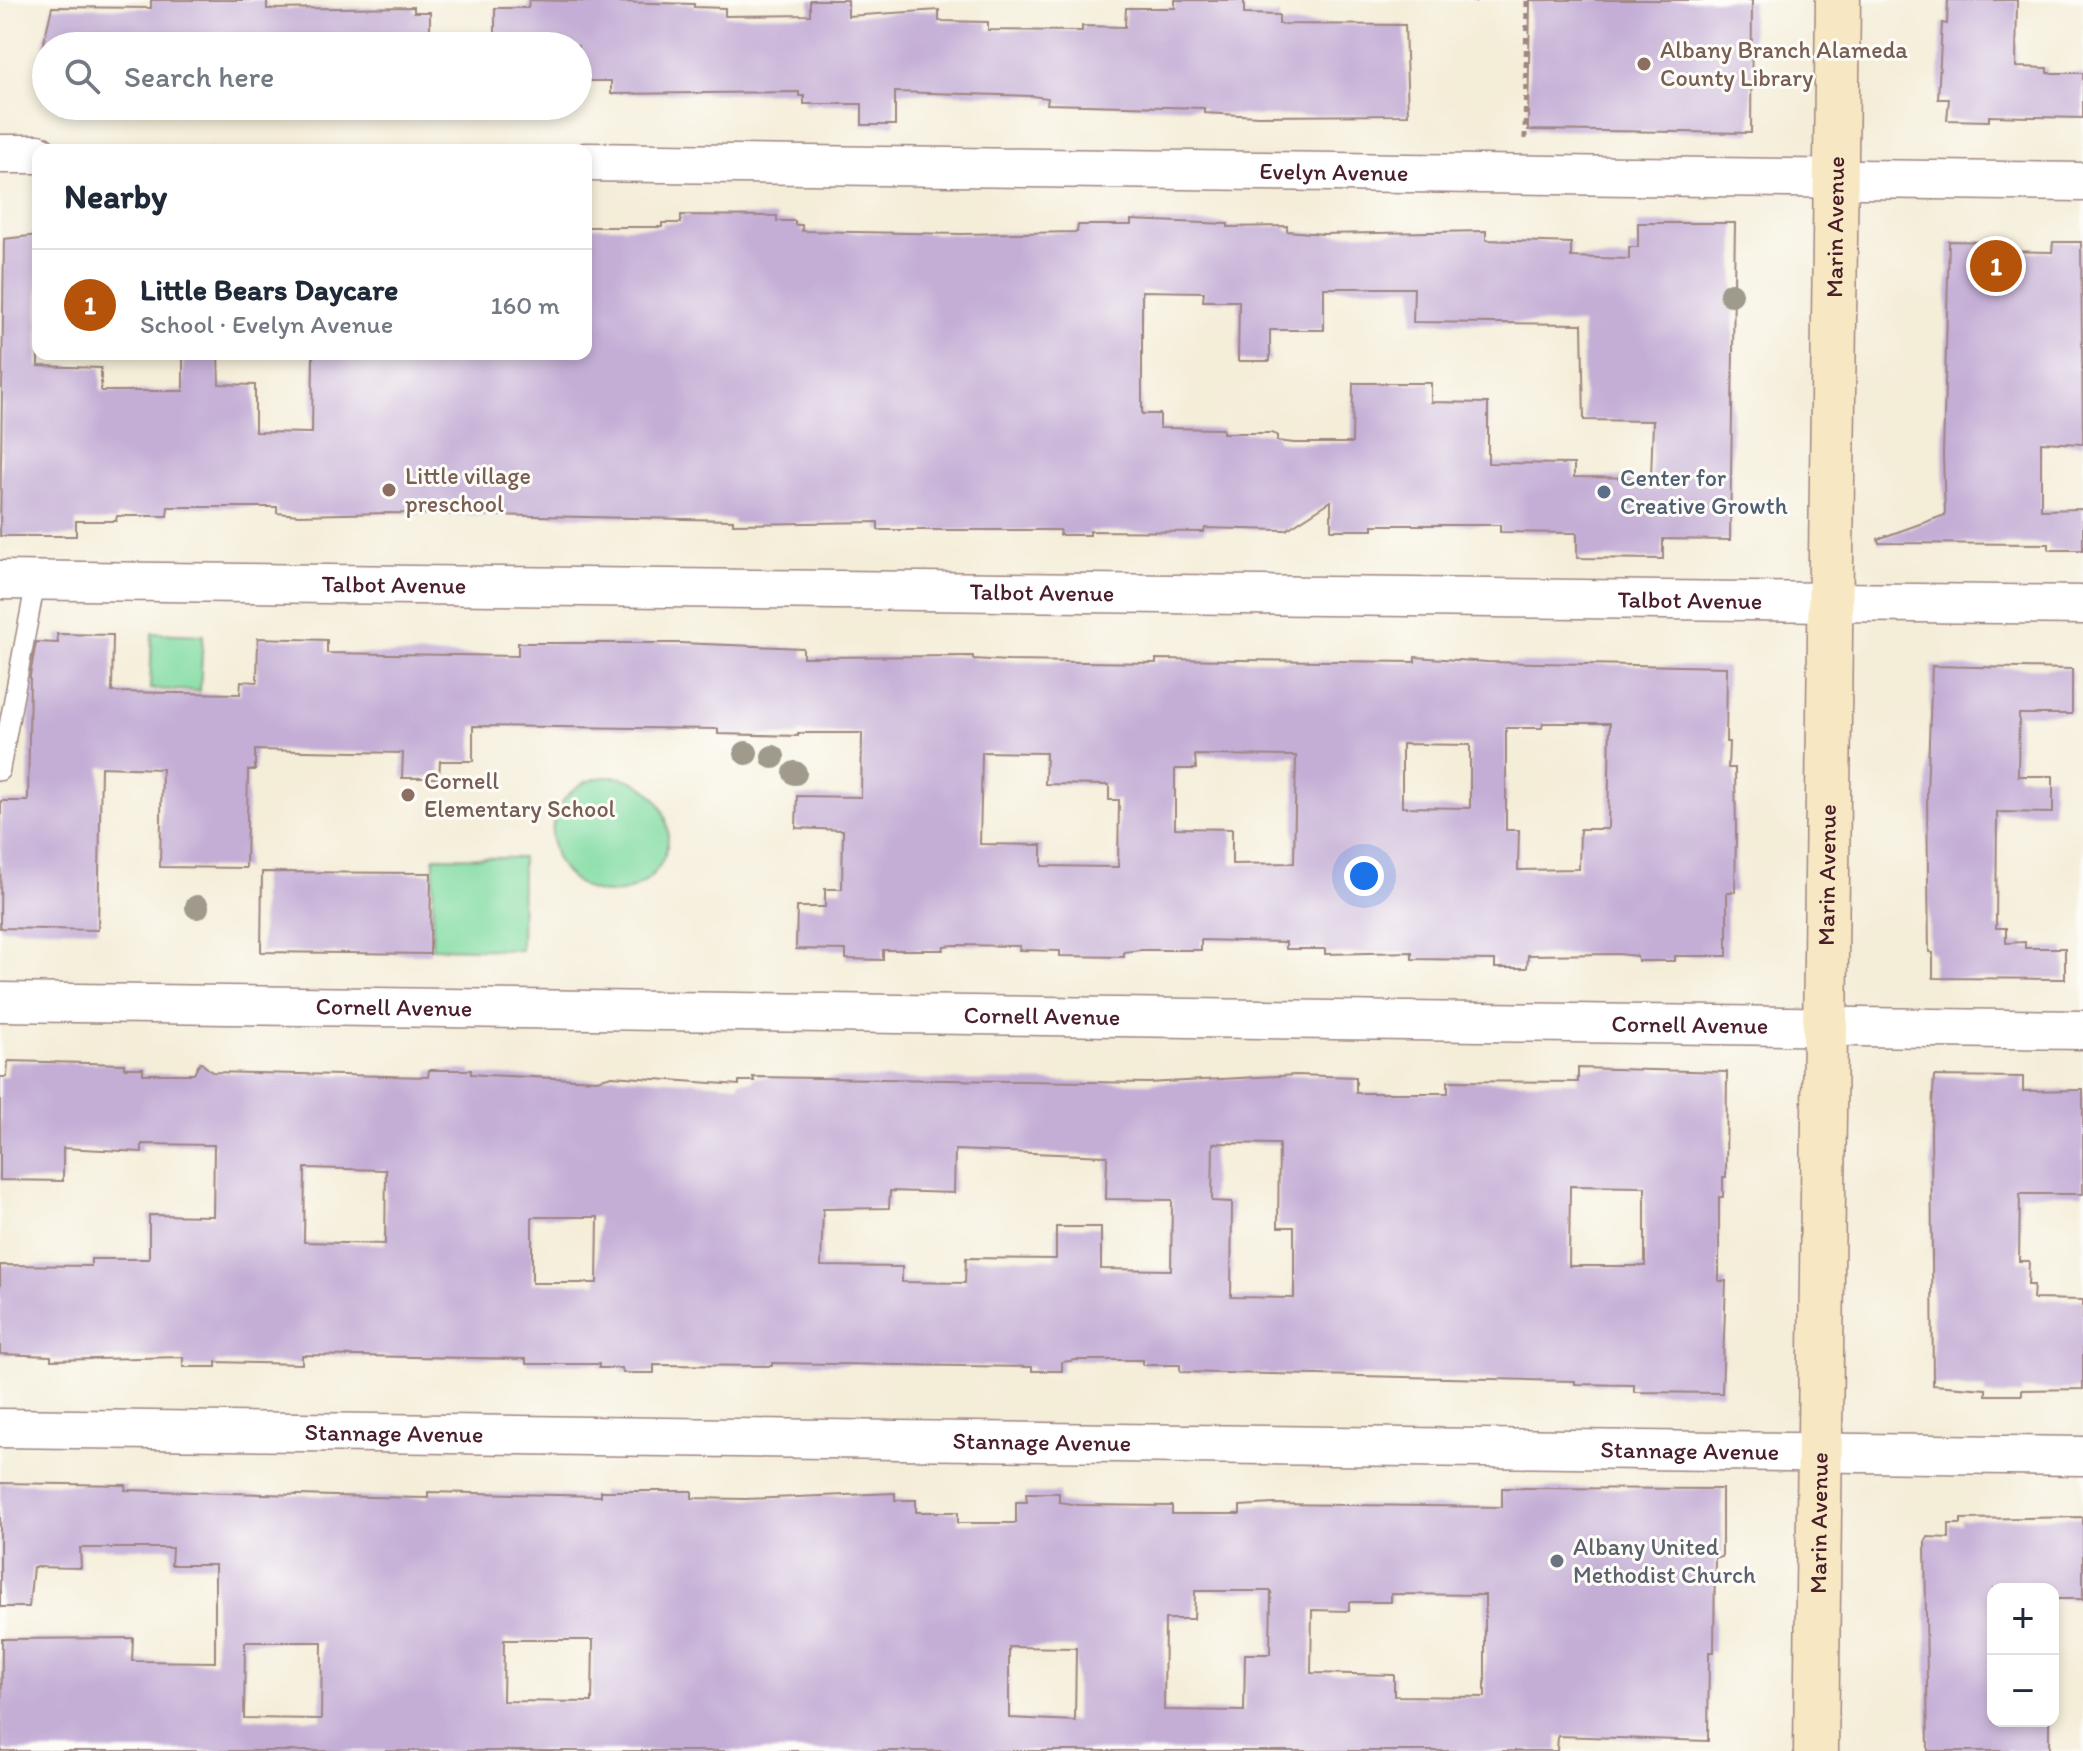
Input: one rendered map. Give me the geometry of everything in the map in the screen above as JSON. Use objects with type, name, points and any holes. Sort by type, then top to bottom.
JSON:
[{"type":"main road","name":"Marin Avenue","points":[[1816,1751],[1838,0]]},
{"type":"street","points":[[0,154],[32,154]]},
{"type":"street","name":"Evelyn Avenue","points":[[592,162],[2083,182]]},
{"type":"street","name":"Talbot Avenue","points":[[18,580],[2083,605]]},
{"type":"street","name":"Cornell Avenue","points":[[0,1002],[2083,1030]]},
{"type":"street","name":"Stannage Avenue","points":[[0,1428],[2083,1456]]},
{"type":"lane","points":[[0,771],[18,580]]},
{"type":"path","points":[[1471,0],[1480,0]]},
{"type":"path","points":[[1525,176],[1527,0]]},
{"type":"green space","points":[[152,633],[203,635],[200,691],[150,689]]},
{"type":"green space","points":[[610,777],[632,782],[651,794],[663,813],[668,835],[663,857],[651,876],[632,888],[610,893],[588,888],[569,876],[557,857],[552,835],[557,813],[569,794],[588,782]]},
{"type":"green space","points":[[434,857],[522,858],[521,950],[432,948]]},
{"type":"building","points":[[151,0],[267,0],[267,9],[414,7],[414,12],[430,12],[430,32],[46,32],[52,7],[151,8]]},
{"type":"building","points":[[529,0],[694,4],[694,7],[725,8],[725,16],[810,15],[810,0],[848,0],[848,16],[939,10],[939,21],[988,22],[988,30],[1082,31],[1082,26],[1125,27],[1126,8],[1175,8],[1175,0],[1244,0],[1244,14],[1279,15],[1279,24],[1405,25],[1408,115],[1258,116],[1204,113],[1204,108],[1047,104],[1048,98],[1032,96],[895,92],[895,125],[862,125],[862,104],[804,104],[804,96],[799,96],[799,92],[611,94],[611,81],[592,81],[592,32],[495,32],[495,8],[528,8]]},
{"type":"building","points":[[1530,0],[1752,0],[1751,133],[1528,130]]},
{"type":"building","points":[[1948,0],[2017,0],[2016,67],[2047,68],[2047,73],[2083,73],[2083,118],[1989,116],[1989,121],[1947,120],[1949,99],[1938,99],[1942,23],[1947,24]]},
{"type":"building","points":[[681,215],[777,216],[777,221],[795,221],[795,225],[802,225],[802,231],[962,234],[1077,232],[1078,225],[1131,225],[1131,220],[1228,224],[1228,227],[1287,226],[1287,231],[1323,234],[1486,231],[1486,240],[1571,243],[1571,257],[1629,259],[1629,247],[1638,247],[1638,223],[1735,223],[1730,540],[1663,539],[1663,559],[1577,558],[1577,533],[1500,532],[1500,525],[1373,525],[1373,530],[1331,530],[1331,501],[1286,530],[1205,528],[1204,532],[1090,531],[1090,535],[1060,535],[1060,530],[878,530],[878,522],[733,524],[733,520],[389,513],[299,515],[277,513],[277,507],[168,507],[167,516],[117,516],[116,521],[76,521],[76,536],[0,536],[4,239],[32,236],[32,360],[38,360],[38,366],[101,368],[101,391],[183,391],[183,360],[218,360],[219,384],[255,385],[255,432],[312,433],[313,360],[592,360],[592,227],[662,227],[662,223],[681,223]],"holes":[[[1324,288],[1414,288],[1413,322],[1582,324],[1584,420],[1653,421],[1651,478],[1574,477],[1574,464],[1488,463],[1488,403],[1431,402],[1431,383],[1353,383],[1352,443],[1294,443],[1277,441],[1277,435],[1271,433],[1160,428],[1160,414],[1142,414],[1142,291],[1204,292],[1203,301],[1239,301],[1238,361],[1270,361],[1270,330],[1324,330]]]},
{"type":"building","points":[[1949,241],[1988,242],[1988,251],[2052,252],[2053,242],[2081,242],[2083,444],[2041,442],[2041,510],[2083,509],[2083,550],[2049,550],[2049,544],[1879,543],[1878,539],[1945,515],[1943,455]]},
{"type":"building","points":[[57,634],[113,635],[112,692],[240,694],[241,681],[257,682],[258,638],[327,640],[327,653],[518,656],[518,643],[680,643],[803,648],[803,657],[973,656],[973,659],[1008,661],[1156,663],[1156,659],[1415,662],[1415,657],[1487,662],[1727,667],[1726,742],[1729,742],[1728,768],[1735,768],[1736,833],[1735,892],[1727,892],[1727,956],[1675,956],[1675,961],[1638,961],[1637,956],[1618,954],[1528,955],[1527,968],[1495,968],[1495,960],[1412,959],[1412,952],[1325,954],[1325,949],[1286,949],[1286,942],[1201,940],[1201,950],[1141,950],[1124,952],[1124,957],[1060,956],[1060,951],[1019,950],[1020,946],[954,945],[944,946],[943,950],[883,950],[883,960],[846,959],[846,950],[796,949],[797,907],[825,907],[825,889],[842,889],[843,830],[796,828],[797,796],[861,797],[862,733],[798,733],[798,736],[718,734],[718,729],[473,726],[473,761],[440,761],[439,778],[402,778],[403,753],[255,750],[255,770],[248,770],[246,868],[160,867],[162,769],[101,767],[98,930],[0,928],[1,801],[28,801],[30,675],[36,642],[58,643]],"holes":[[[1543,723],[1610,723],[1608,829],[1580,829],[1579,869],[1518,870],[1519,830],[1506,830],[1506,728],[1542,728]],[[1402,744],[1470,745],[1470,808],[1402,807]],[[982,752],[1046,753],[1045,784],[1109,785],[1109,800],[1119,800],[1118,867],[1042,866],[1042,845],[980,844]],[[1195,755],[1296,756],[1294,863],[1232,864],[1232,829],[1175,828],[1175,769],[1196,769]]]},
{"type":"building","points":[[1932,666],[2072,669],[2072,714],[2019,714],[2018,776],[2053,776],[2053,813],[1997,812],[1996,928],[2006,928],[2006,943],[2025,942],[2025,948],[2065,948],[2065,979],[1933,978],[1933,953],[1929,952],[1927,793]]},
{"type":"building","points":[[262,872],[431,873],[430,954],[261,952]]},
{"type":"building","points":[[8,1061],[124,1064],[124,1068],[143,1068],[143,1074],[194,1074],[200,1062],[212,1072],[428,1077],[429,1070],[471,1070],[471,1074],[485,1075],[597,1080],[612,1076],[739,1085],[739,1081],[754,1081],[753,1077],[1148,1083],[1296,1075],[1356,1077],[1356,1093],[1448,1093],[1448,1081],[1578,1082],[1578,1068],[1727,1072],[1726,1177],[1723,1177],[1723,1197],[1719,1197],[1719,1281],[1726,1281],[1722,1393],[1634,1392],[1634,1385],[1575,1384],[1575,1381],[1180,1372],[1180,1365],[1143,1365],[1143,1360],[1076,1360],[1062,1362],[1062,1371],[1032,1371],[1032,1367],[772,1363],[772,1366],[654,1365],[654,1373],[623,1373],[622,1368],[599,1368],[599,1364],[526,1364],[526,1359],[302,1355],[302,1364],[216,1362],[216,1367],[183,1367],[183,1357],[51,1360],[51,1356],[0,1354],[0,1265],[91,1266],[91,1259],[149,1259],[149,1215],[213,1216],[214,1145],[142,1144],[142,1152],[63,1148],[63,1181],[0,1180],[0,1077],[7,1077]],"holes":[[[1213,1143],[1279,1144],[1278,1227],[1294,1227],[1294,1298],[1231,1297],[1232,1202],[1212,1201]],[[955,1150],[1107,1156],[1106,1199],[1172,1200],[1171,1270],[1101,1269],[1101,1227],[1056,1227],[1056,1259],[966,1258],[965,1283],[902,1282],[902,1267],[821,1266],[823,1209],[889,1208],[890,1191],[954,1193]],[[305,1168],[386,1170],[385,1244],[304,1242]],[[1570,1186],[1645,1187],[1645,1266],[1569,1266]],[[532,1217],[598,1217],[597,1283],[532,1283]]]},
{"type":"building","points":[[1934,1076],[2023,1077],[2023,1091],[2083,1090],[2083,1194],[2020,1194],[2019,1261],[2029,1261],[2028,1285],[2034,1285],[2033,1299],[2083,1300],[2083,1389],[2022,1390],[2022,1395],[1986,1395],[1986,1389],[1933,1385],[1931,1127]]},
{"type":"building","points":[[0,1483],[126,1485],[125,1490],[428,1498],[428,1492],[601,1496],[601,1491],[692,1491],[692,1498],[745,1499],[895,1493],[895,1500],[916,1500],[916,1512],[958,1512],[958,1523],[1016,1523],[1016,1502],[1027,1502],[1026,1493],[1059,1493],[1059,1502],[1078,1505],[1172,1506],[1172,1514],[1240,1514],[1240,1506],[1274,1504],[1502,1507],[1502,1488],[1722,1489],[1722,1557],[1715,1557],[1714,1652],[1709,1652],[1708,1741],[1558,1736],[1557,1751],[1,1751],[2,1639],[133,1638],[132,1661],[215,1662],[215,1565],[171,1565],[172,1548],[80,1548],[81,1568],[33,1567],[29,1607],[0,1607]],"holes":[[[1195,1591],[1271,1591],[1270,1654],[1245,1654],[1244,1711],[1164,1710],[1165,1619],[1194,1619]],[[1391,1594],[1485,1595],[1485,1697],[1394,1696],[1394,1675],[1311,1673],[1312,1610],[1349,1611],[1349,1602],[1391,1602]],[[504,1640],[593,1640],[592,1702],[503,1701]],[[245,1642],[322,1642],[321,1719],[244,1718]],[[1009,1647],[1076,1648],[1075,1721],[1009,1718]]]},
{"type":"building","points":[[2083,1517],[2083,1599],[2059,1599],[2059,1583],[1987,1583],[1987,1727],[2049,1727],[2049,1751],[1928,1751],[1925,1542],[1928,1537],[1949,1538],[1949,1524],[1961,1524],[1961,1519]]},
{"type":"place","name":"Albany Branch Alameda County Library","points":[[1644,64]]},
{"type":"place","name":"Little Bears Daycare","points":[[1996,266]]},
{"type":"place","name":"Little village preschool","points":[[389,490]]},
{"type":"place","name":"Center for Creative Growth","points":[[1604,492]]},
{"type":"place","name":"Cornell Elementary School","points":[[408,795]]},
{"type":"place","name":"Albany United Methodist Church","points":[[1557,1561]]}]
